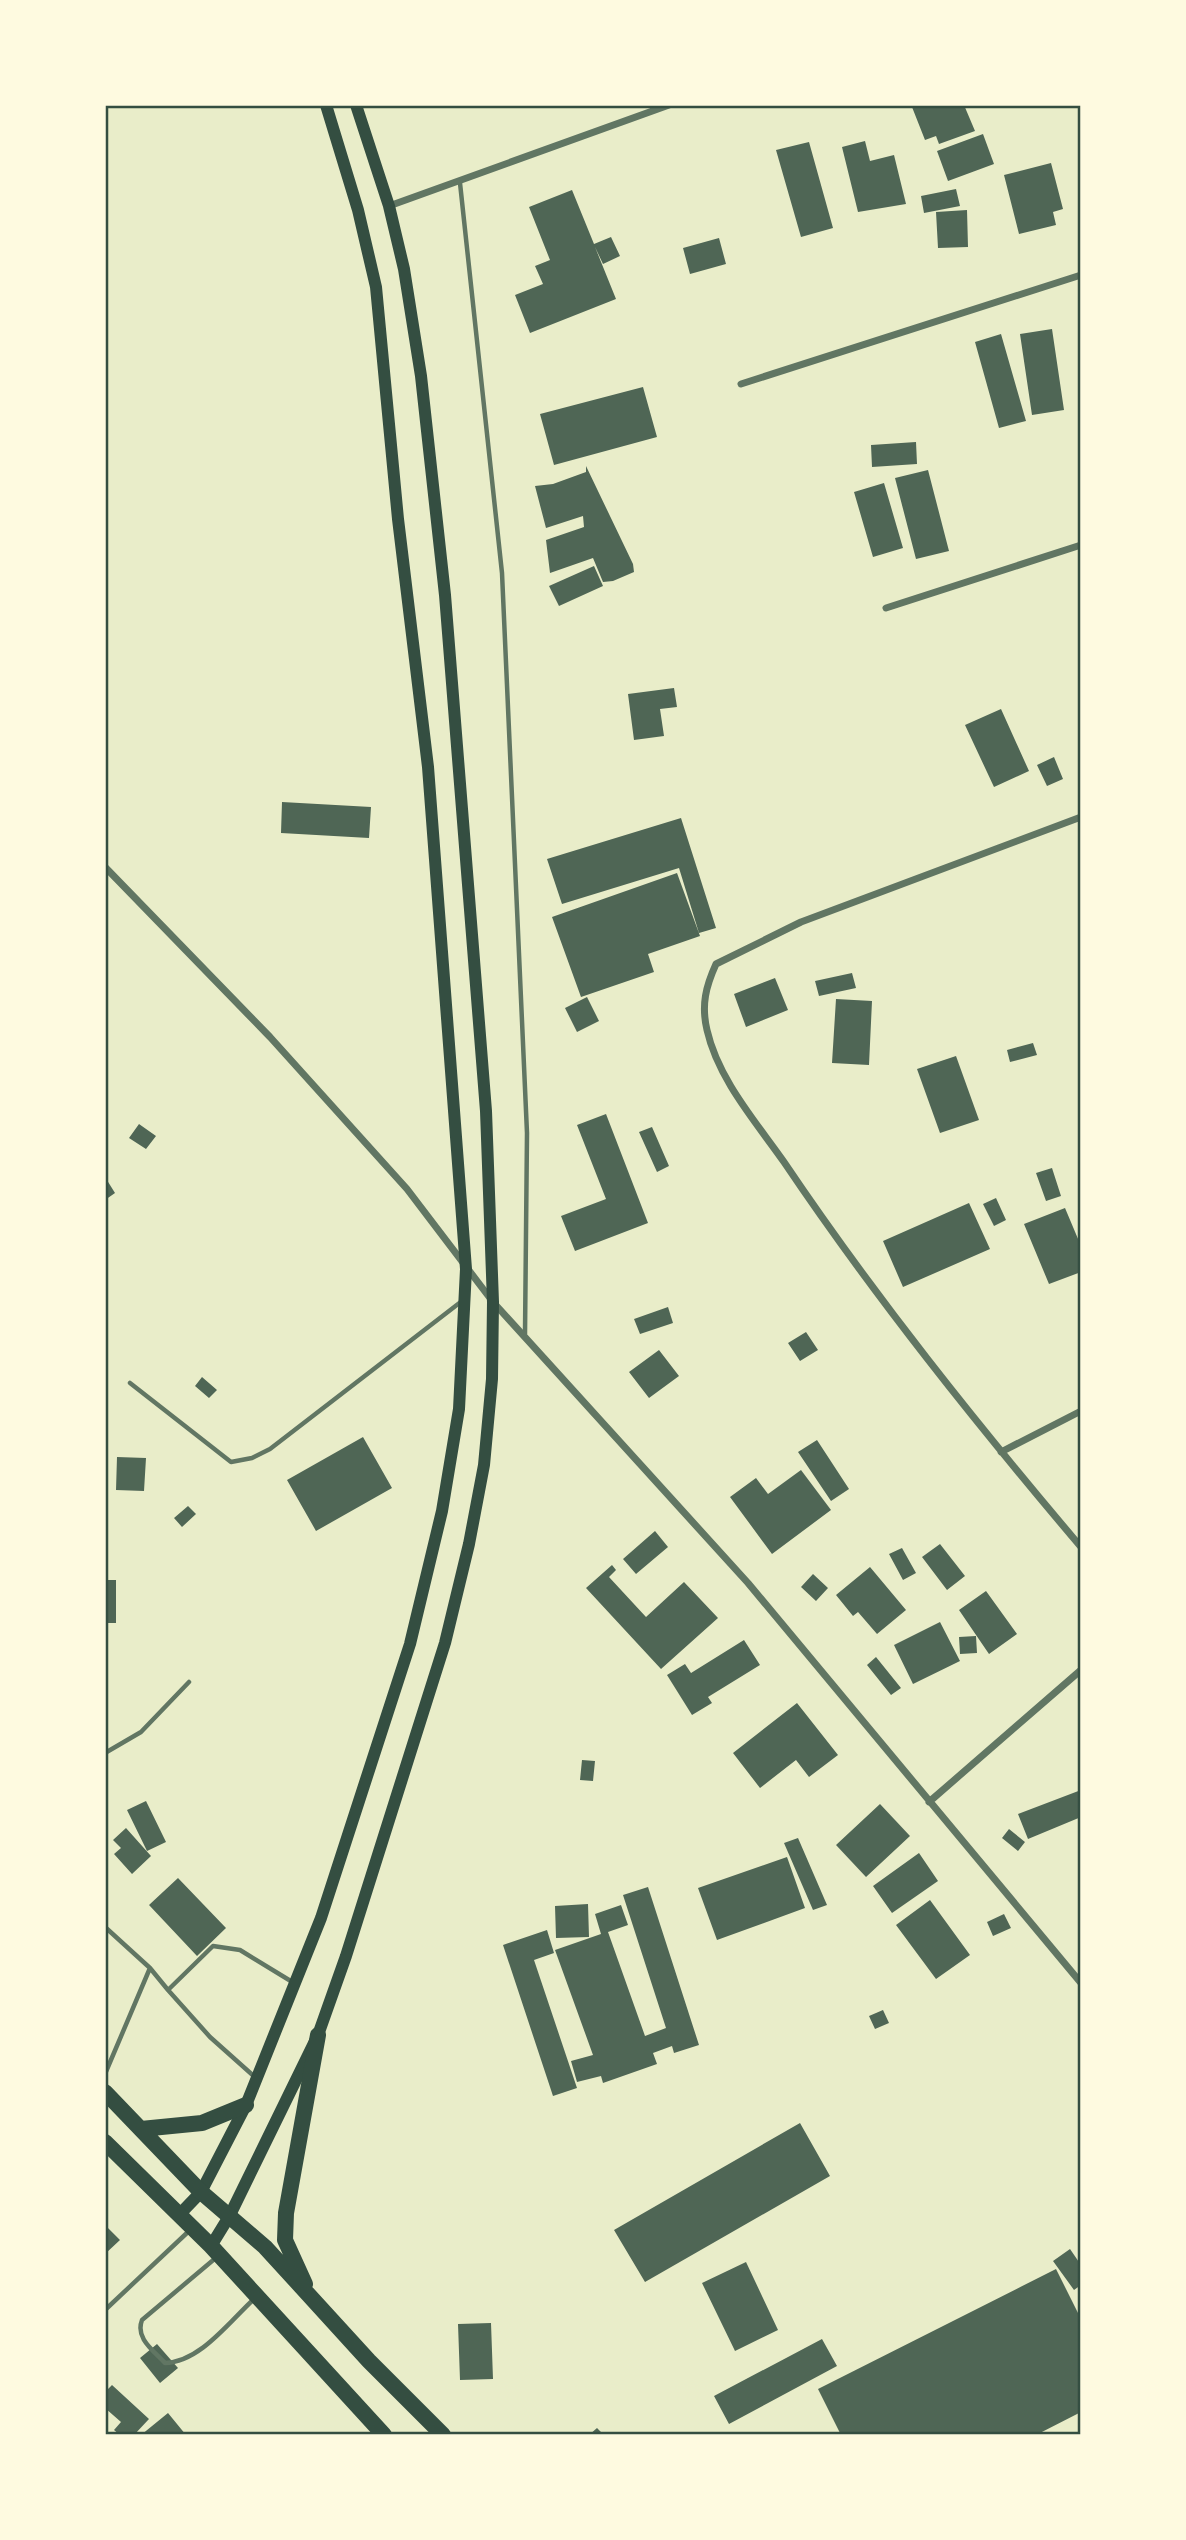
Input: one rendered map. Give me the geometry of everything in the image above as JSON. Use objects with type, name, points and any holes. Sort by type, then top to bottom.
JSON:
[{"type":"highway","points":[[310,2295],[285,2241],[286,2213],[317,2035]]},
{"type":"highway","points":[[105,2092],[201,2192],[230,2215],[310,2295],[369,2361],[443,2435]]},
{"type":"highway","points":[[141,2129],[202,2123],[246,2105]]},
{"type":"highway","points":[[105,2142],[215,2250],[384,2435]]},
{"type":"main road","points":[[179,2215],[201,2192],[246,2105],[326,1905],[410,1644],[442,1511],[459,1409],[467,1269],[428,767],[398,519],[376,287],[358,210],[326,105]]},
{"type":"main road","points":[[215,2250],[317,2035],[346,1956],[445,1643],[469,1544],[484,1465],[492,1379],[493,1302],[486,1111],[445,595],[421,376],[404,270],[389,206],[356,105]]},
{"type":"street","points":[[389,206],[460,183],[652,108],[669,105]]},
{"type":"street","points":[[741,384],[1081,275]]},
{"type":"street","points":[[886,608],[1081,545]]},
{"type":"street","points":[[1081,817],[801,922],[716,964],[704,992],[707,1030],[727,1079],[847,1256],[1001,1452],[1081,1547]]},
{"type":"street","points":[[105,867],[270,1037],[407,1189],[493,1302],[525,1334],[748,1583],[1081,1983]]},
{"type":"street","points":[[1001,1452],[1081,1411]]},
{"type":"street","points":[[929,1802],[1081,1670]]},
{"type":"lane","points":[[460,183],[502,573],[527,1133],[525,1334]]},
{"type":"lane","points":[[130,1383],[231,1462],[251,1458],[270,1449],[466,1299]]},
{"type":"lane","points":[[105,1753],[141,1732],[189,1682]]},
{"type":"lane","points":[[105,1927],[150,1968],[210,2037],[256,2078]]},
{"type":"lane","points":[[168,1990],[213,1946],[240,1950],[295,1984]]},
{"type":"lane","points":[[105,2074],[150,1968]]},
{"type":"lane","points":[[105,2310],[192,2228]]},
{"type":"lane","points":[[215,2250],[142,2320],[139,2328],[150,2347],[165,2363],[190,2357],[257,2296]]},
{"type":"building","points":[[964,105],[975,131],[939,144],[936,136],[925,140],[912,107]]},
{"type":"building","points":[[983,134],[994,164],[948,181],[937,151]]},
{"type":"building","points":[[865,141],[870,161],[894,155],[906,204],[858,212],[842,147]]},
{"type":"building","points":[[809,142],[833,228],[801,237],[776,150]]},
{"type":"building","points":[[1051,163],[1063,209],[1053,212],[1056,225],[1019,234],[1004,175]]},
{"type":"building","points":[[956,189],[960,206],[924,213],[921,196]]},
{"type":"building","points":[[572,190],[594,244],[611,237],[620,256],[603,264],[595,247],[616,299],[530,333],[515,295],[543,284],[535,266],[550,260],[529,207]]},
{"type":"building","points":[[967,210],[968,247],[938,248],[936,212]]},
{"type":"building","points":[[719,238],[726,264],[690,274],[683,248]]},
{"type":"building","points":[[1052,329],[1064,410],[1032,415],[1020,334]]},
{"type":"building","points":[[1001,334],[1026,421],[999,428],[975,342]]},
{"type":"building","points":[[643,387],[657,437],[554,465],[540,414]]},
{"type":"building","points":[[916,442],[917,464],[872,467],[871,445]]},
{"type":"building","points":[[586,466],[633,564],[634,572],[613,581],[603,582],[593,558],[550,573],[546,540],[584,527],[583,516],[546,528],[535,486],[553,484],[586,472]]},
{"type":"building","points":[[928,470],[949,551],[916,559],[895,478]]},
{"type":"building","points":[[884,483],[903,548],[873,557],[854,492]]},
{"type":"building","points":[[594,566],[603,586],[559,606],[549,586]]},
{"type":"building","points":[[674,688],[677,707],[660,709],[664,736],[634,740],[628,694]]},
{"type":"building","points":[[1001,709],[1029,771],[994,787],[965,725]]},
{"type":"building","points":[[1054,757],[1063,779],[1047,786],[1037,765]]},
{"type":"building","points":[[282,802],[371,807],[369,838],[281,833]]},
{"type":"building","points":[[681,818],[716,928],[699,933],[679,868],[562,904],[547,859]]},
{"type":"building","points":[[677,873],[700,936],[648,954],[654,972],[581,997],[552,917]]},
{"type":"building","points":[[852,973],[856,988],[819,996],[815,981]]},
{"type":"building","points":[[775,978],[788,1010],[746,1027],[734,994]]},
{"type":"building","points":[[587,997],[599,1021],[577,1032],[565,1008]]},
{"type":"building","points":[[836,999],[872,1001],[869,1065],[832,1063]]},
{"type":"building","points":[[1033,1043],[1037,1055],[1010,1062],[1007,1050]]},
{"type":"building","points":[[956,1056],[979,1120],[940,1133],[917,1069]]},
{"type":"building","points":[[606,1114],[648,1223],[575,1251],[561,1216],[606,1199],[577,1125]]},
{"type":"building","points":[[139,1124],[156,1136],[146,1149],[129,1138]]},
{"type":"building","points":[[652,1127],[669,1166],[657,1172],[639,1132]]},
{"type":"building","points":[[1052,1168],[1061,1196],[1046,1201],[1036,1173]]},
{"type":"building","points":[[105,1177],[115,1193],[105,1200]]},
{"type":"building","points":[[996,1198],[1006,1220],[994,1226],[983,1204]]},
{"type":"building","points":[[969,1203],[990,1249],[903,1287],[883,1241]]},
{"type":"building","points":[[1065,1208],[1081,1246],[1081,1272],[1049,1284],[1024,1224]]},
{"type":"building","points":[[668,1307],[673,1323],[640,1334],[634,1319]]},
{"type":"building","points":[[806,1332],[818,1350],[800,1361],[788,1343]]},
{"type":"building","points":[[659,1350],[679,1376],[649,1398],[629,1372]]},
{"type":"building","points":[[202,1377],[217,1390],[209,1398],[195,1386]]},
{"type":"building","points":[[363,1437],[392,1488],[316,1531],[287,1480]]},
{"type":"building","points":[[817,1440],[849,1489],[831,1501],[798,1452]]},
{"type":"building","points":[[117,1457],[146,1458],[144,1491],[116,1490]]},
{"type":"building","points":[[801,1470],[831,1510],[772,1554],[730,1497],[756,1478],[768,1494]]},
{"type":"building","points":[[188,1506],[196,1514],[182,1527],[174,1518]]},
{"type":"building","points":[[655,1531],[668,1547],[636,1574],[623,1559]]},
{"type":"building","points":[[940,1544],[965,1576],[947,1590],[922,1557]]},
{"type":"building","points":[[902,1548],[916,1573],[903,1580],[889,1554]]},
{"type":"building","points":[[612,1565],[616,1570],[609,1577],[646,1617],[684,1582],[718,1618],[661,1669],[586,1588]]},
{"type":"building","points":[[870,1567],[906,1610],[877,1634],[858,1612],[853,1616],[836,1595]]},
{"type":"building","points":[[813,1574],[828,1588],[816,1601],[801,1587]]},
{"type":"building","points":[[105,1580],[116,1580],[116,1623],[105,1623]]},
{"type":"building","points":[[986,1591],[1017,1634],[989,1654],[959,1610]]},
{"type":"building","points":[[940,1622],[960,1661],[913,1684],[894,1645]]},
{"type":"building","points":[[976,1636],[977,1653],[960,1654],[959,1637]]},
{"type":"building","points":[[744,1640],[760,1665],[708,1697],[712,1703],[692,1715],[667,1675],[685,1664],[691,1673]]},
{"type":"building","points":[[876,1657],[901,1688],[891,1695],[867,1665]]},
{"type":"building","points":[[797,1703],[838,1755],[809,1777],[796,1760],[760,1788],[733,1753]]},
{"type":"building","points":[[582,1760],[595,1761],[593,1781],[580,1780]]},
{"type":"building","points":[[1081,1790],[1081,1817],[1028,1839],[1018,1814]]},
{"type":"building","points":[[146,1801],[166,1842],[147,1851],[127,1810]]},
{"type":"building","points":[[880,1804],[910,1836],[866,1877],[836,1845]]},
{"type":"building","points":[[126,1828],[151,1856],[132,1874],[114,1854],[121,1848],[113,1840]]},
{"type":"building","points":[[1009,1829],[1025,1842],[1018,1851],[1002,1838]]},
{"type":"building","points":[[798,1838],[827,1905],[813,1910],[784,1843]]},
{"type":"building","points":[[919,1853],[938,1881],[892,1913],[873,1886]]},
{"type":"building","points":[[787,1857],[805,1908],[717,1940],[698,1888]]},
{"type":"building","points":[[178,1878],[226,1928],[197,1956],[149,1905]]},
{"type":"building","points":[[648,1887],[699,2045],[674,2053],[672,2046],[653,2053],[657,2064],[603,2083],[601,2076],[577,2082],[571,2061],[593,2055],[555,1950],[601,1934],[595,1914],[621,1905],[628,1925],[608,1932],[645,2036],[666,2028],[623,1895]]},
{"type":"building","points":[[930,1900],[970,1955],[936,1979],[896,1925]]},
{"type":"building","points":[[588,1904],[589,1937],[556,1938],[555,1906]]},
{"type":"building","points":[[1004,1914],[1011,1928],[993,1936],[987,1922]]},
{"type":"building","points":[[547,1930],[554,1953],[534,1960],[577,2088],[553,2096],[503,1945]]},
{"type":"building","points":[[883,2010],[889,2023],[875,2029],[869,2016]]},
{"type":"building","points":[[800,2123],[830,2176],[645,2282],[614,2230]]},
{"type":"building","points":[[105,2225],[120,2240],[105,2254]]},
{"type":"building","points":[[1070,2249],[1081,2265],[1081,2285],[1074,2290],[1053,2261]]},
{"type":"building","points":[[746,2262],[778,2330],[735,2351],[702,2283]]},
{"type":"building","points":[[1056,2269],[1081,2319],[1081,2412],[1036,2435],[841,2435],[818,2389]]},
{"type":"building","points":[[491,2323],[493,2379],[460,2380],[458,2324]]},
{"type":"building","points":[[822,2339],[837,2366],[729,2424],[714,2396]]},
{"type":"building","points":[[157,2344],[178,2368],[160,2383],[140,2358]]},
{"type":"building","points":[[112,2385],[149,2419],[134,2435],[120,2435],[114,2430],[121,2422],[105,2408],[105,2392]]},
{"type":"building","points":[[168,2413],[186,2435],[141,2435]]},
{"type":"building","points":[[597,2428],[604,2435],[589,2435]]}]
